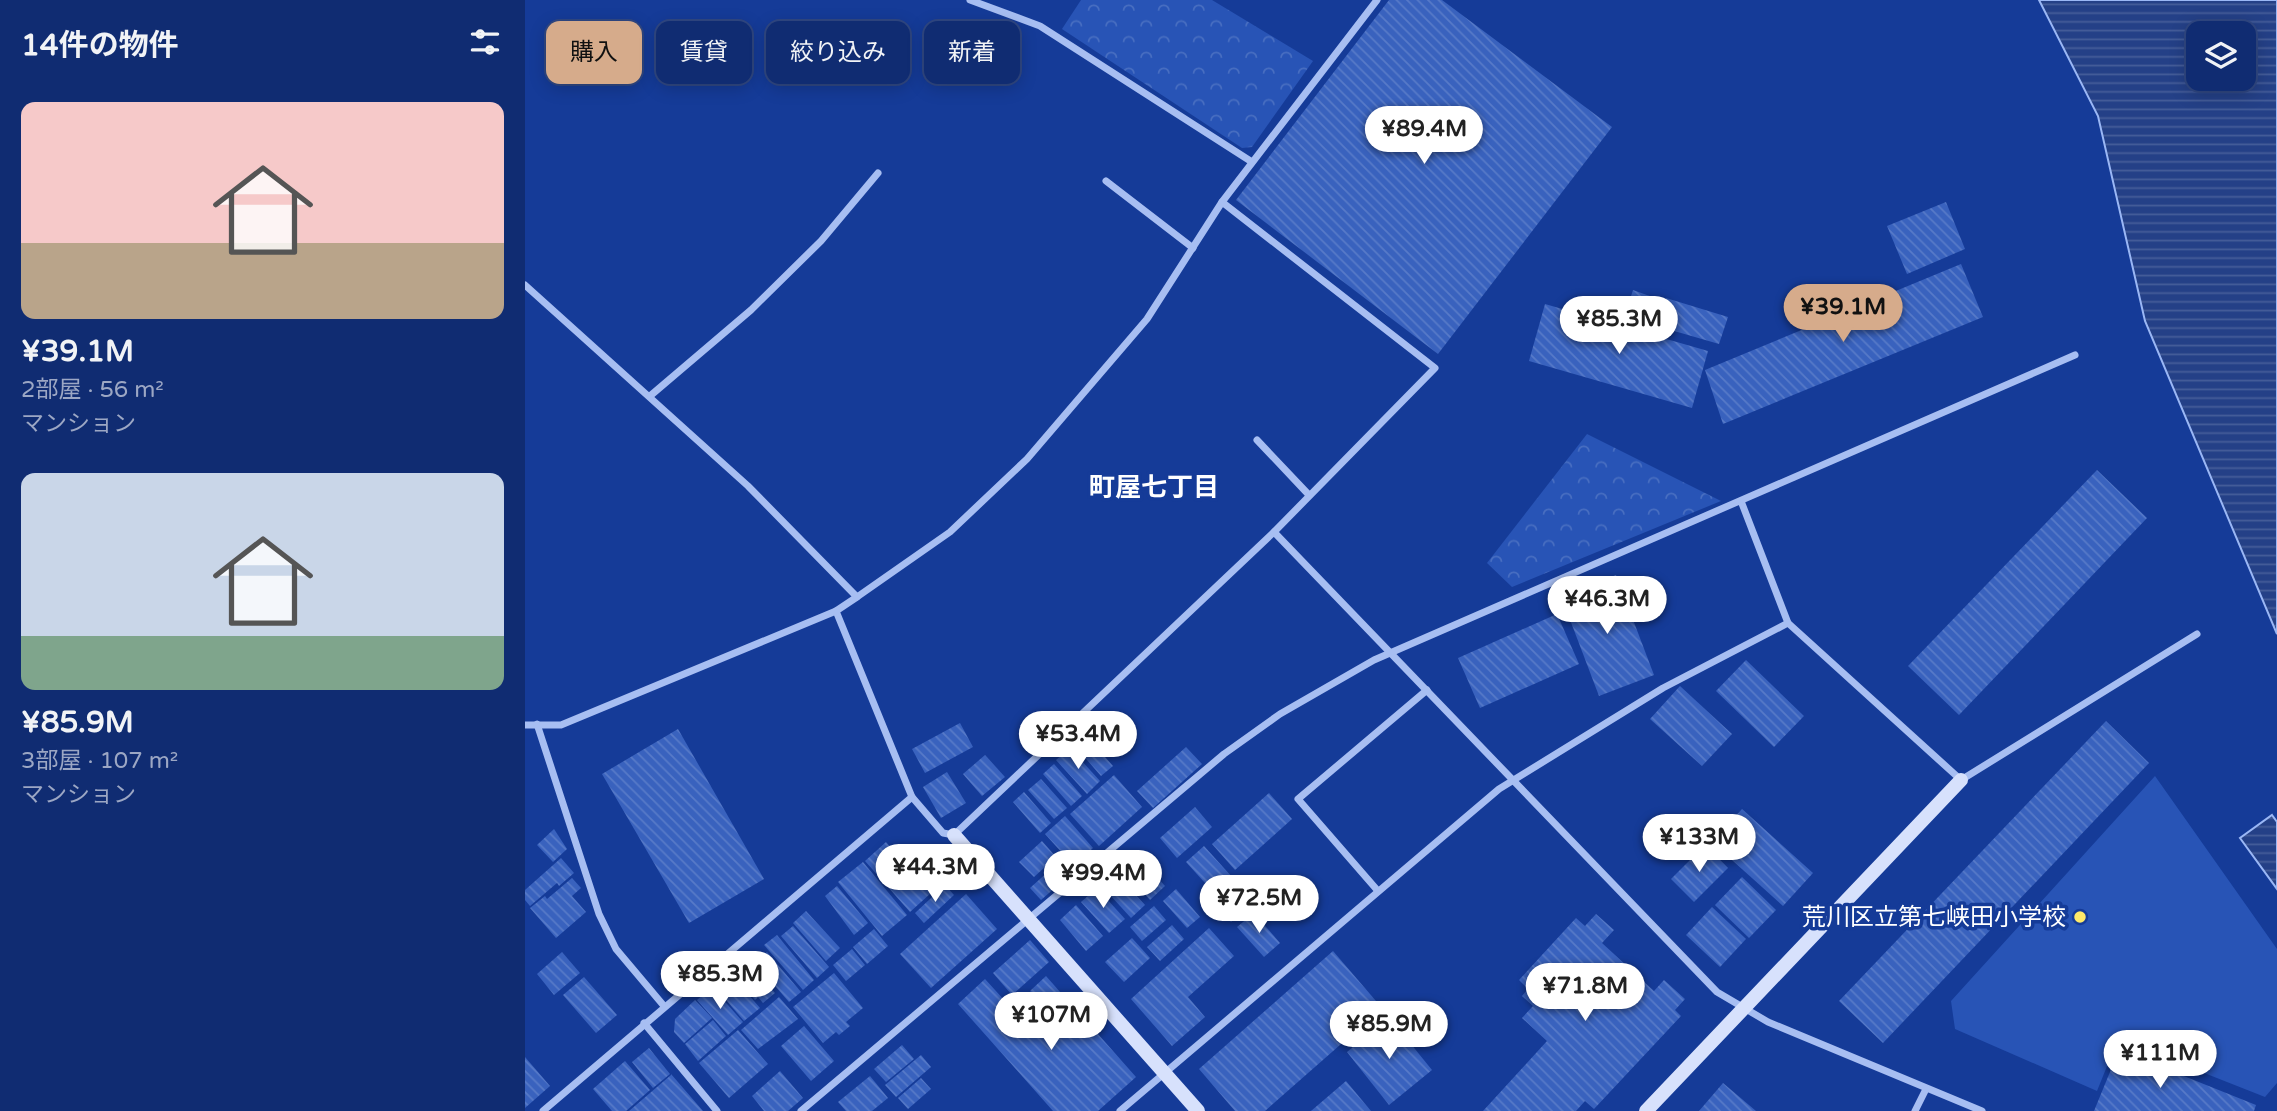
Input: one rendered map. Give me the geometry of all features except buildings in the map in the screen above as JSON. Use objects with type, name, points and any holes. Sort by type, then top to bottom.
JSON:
[{"type":"street","points":[[969,0],[1040,26],[1252,162]]},
{"type":"street","points":[[525,725],[561,725],[836,611],[950,532],[1027,459],[1147,319],[1221,202],[1377,0]]},
{"type":"street","points":[[650,396],[751,310],[821,241],[878,173]]},
{"type":"street","points":[[1107,181],[1193,248]]},
{"type":"street","points":[[954,835],[1274,531],[1435,368],[1221,202]]},
{"type":"street","points":[[525,285],[748,486],[857,597]]},
{"type":"street","points":[[801,1111],[1027,917],[1258,730],[1357,670],[2075,355]]},
{"type":"street","points":[[1257,440],[1309,495]]},
{"type":"street","points":[[1741,501],[1788,623],[1961,780]]},
{"type":"street","points":[[1274,531],[1717,992],[1742,1009],[1982,1111]]},
{"type":"street","points":[[836,611],[912,797],[943,833],[954,835],[1198,1111]]},
{"type":"street","points":[[1120,1111],[1512,780],[1663,688],[1788,623]]},
{"type":"street","points":[[1646,1111],[1961,780],[2197,634]]},
{"type":"street","points":[[1378,891],[1299,799],[1427,690]]},
{"type":"street","points":[[537,724],[599,914],[616,949],[664,1006]]},
{"type":"street","points":[[543,1111],[912,797]]},
{"type":"street","points":[[644,1023],[717,1111]]},
{"type":"street","points":[[1915,1111],[1926,1089]]},
{"type":"green space","points":[[1081,0],[1212,0],[1313,61],[1252,147],[1242,148],[1062,29]]},
{"type":"green space","points":[[1587,434],[1721,501],[1512,587],[1487,563]]},
{"type":"green space","points":[[2155,776],[2277,949],[2277,1083],[2265,1097],[2118,1039],[2097,1091],[1955,1029],[1951,1001]]},
{"type":"shaded area","points":[[2039,0],[2277,0],[2277,634],[2145,321],[2098,116]]},
{"type":"shaded area","points":[[2272,815],[2277,822],[2277,889],[2240,838]]},
{"type":"place","name":"荒川区立第七峡田小学校","points":[[2080,917]]},
{"type":"district","name":"町屋七丁目","points":[[1154,487]]}]
